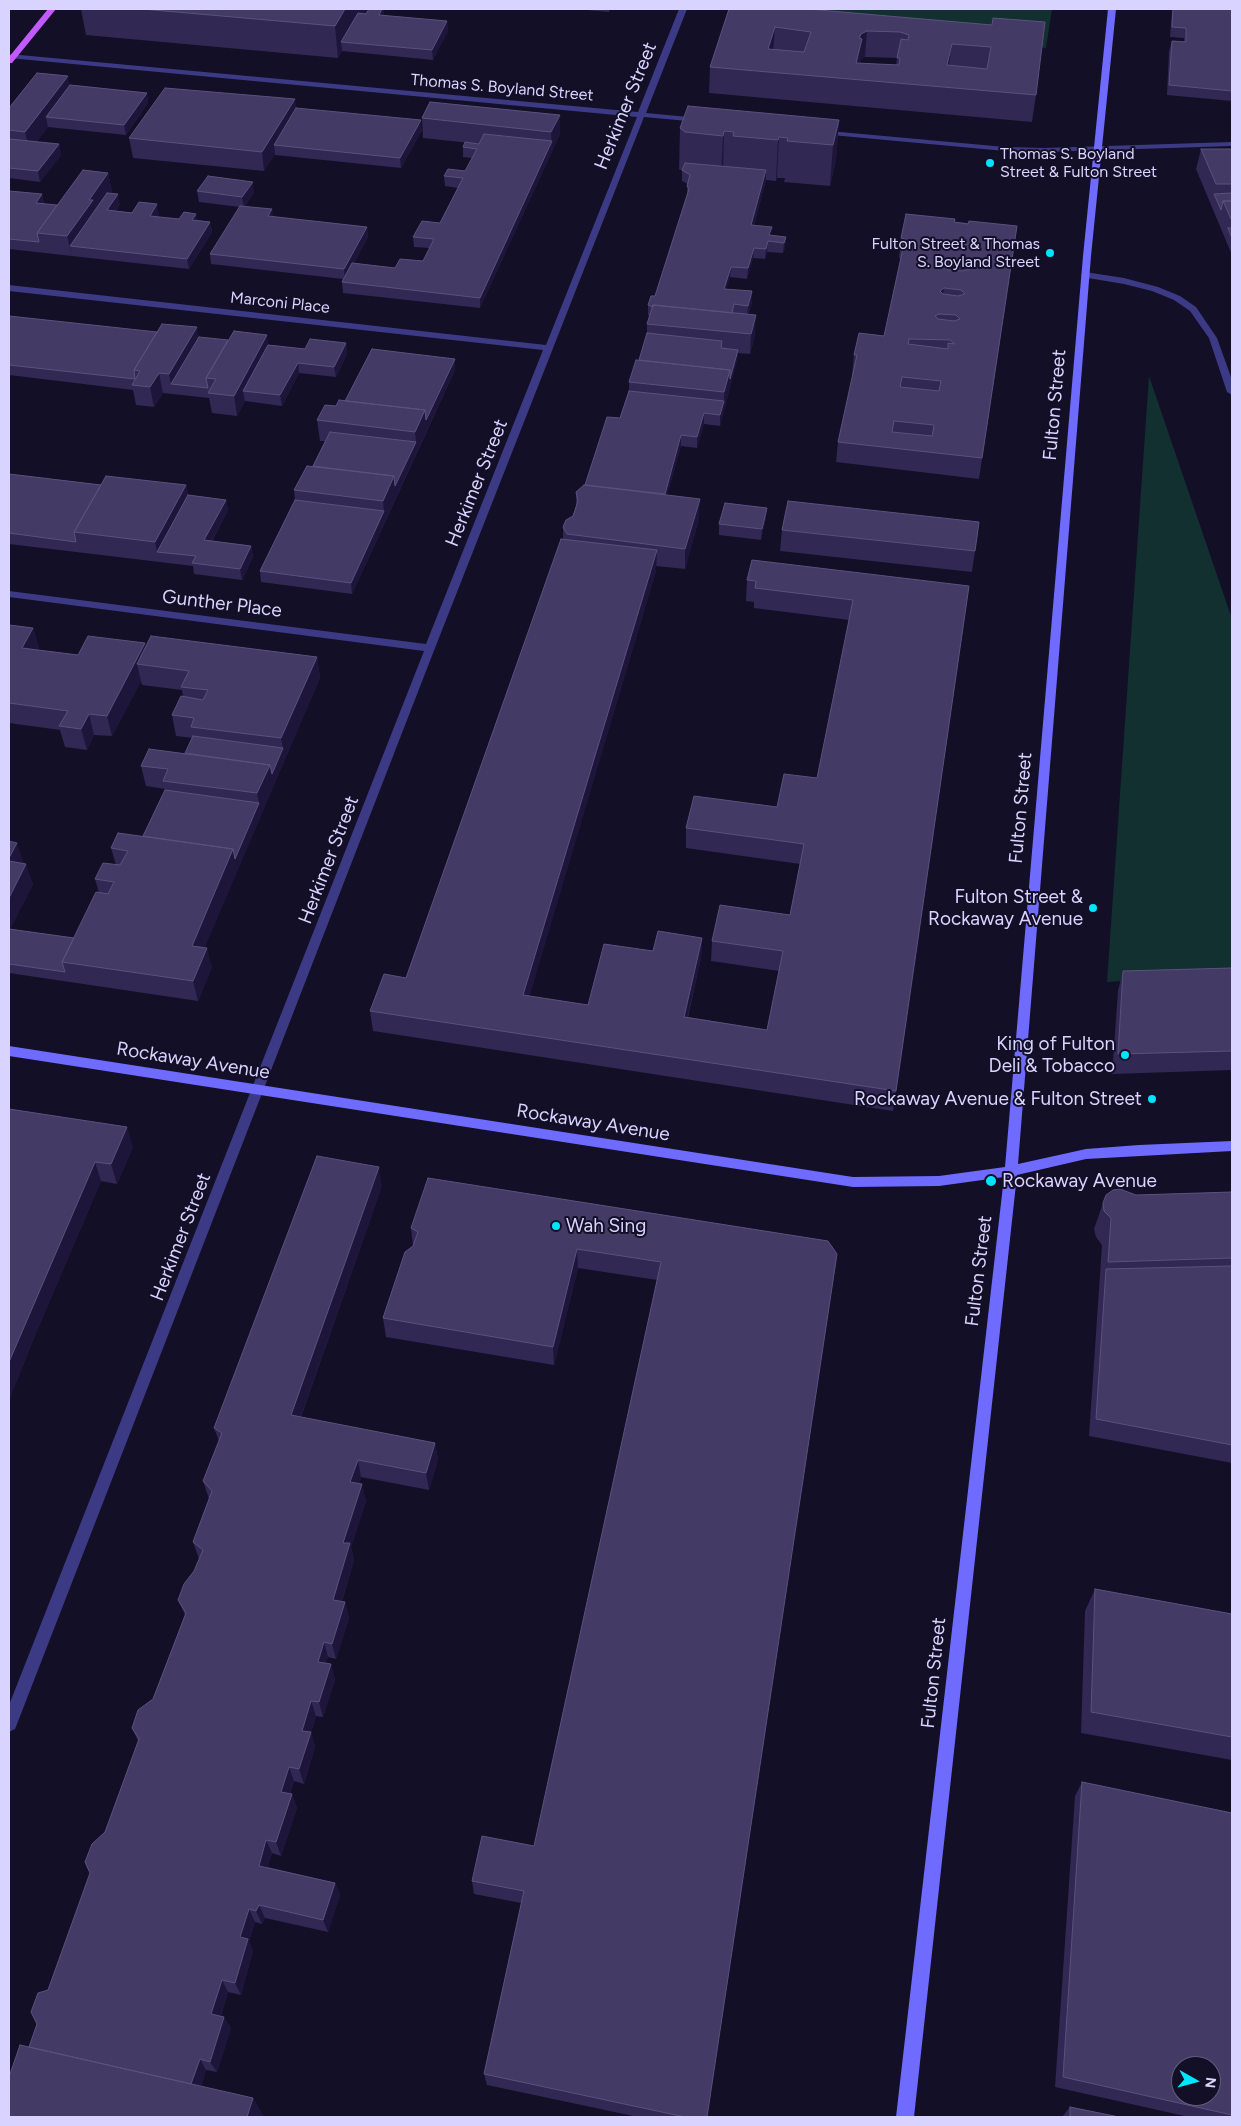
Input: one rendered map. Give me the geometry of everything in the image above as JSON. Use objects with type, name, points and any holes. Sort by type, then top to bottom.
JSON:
[{"type":"main road","points":[[10,58],[52,9]]},
{"type":"main road","name":"Fulton Street","points":[[905,2117],[1011,1171],[1085,275],[1112,9]]},
{"type":"main road","name":"Rockaway Avenue","points":[[9,1051],[852,1182],[939,1181],[1011,1171],[1086,1154],[1148,1149],[1232,1146]]},
{"type":"street","name":"Herkimer Street","points":[[9,1724],[430,648],[683,9]]},
{"type":"street","name":"Thomas S. Boyland Street","points":[[10,58],[707,121]]},
{"type":"street","points":[[815,131],[1005,149],[1098,149],[1232,144]]},
{"type":"street","points":[[1085,275],[1124,281],[1155,289],[1177,298],[1193,309],[1204,322],[1213,338],[1232,392]]},
{"type":"street","name":"Marconi Place","points":[[9,288],[548,348]]},
{"type":"street","name":"Gunther Place","points":[[9,594],[430,648]]},
{"type":"green space","points":[[741,9],[1052,9],[1046,48],[737,20]]},
{"type":"green space","points":[[1149,376],[1232,619],[1232,975],[1107,982]]},
{"type":"building","points":[[142,9],[345,9],[335,26]]},
{"type":"building","points":[[369,9],[382,9],[379,15],[447,21],[432,50],[341,42],[358,13],[366,14]]},
{"type":"building","points":[[729,9],[807,9],[992,25],[993,18],[1045,22],[1036,95],[710,67]],"holes":[[[775,27],[811,32],[804,52],[768,49]],[[867,31],[900,32],[909,35],[908,40],[901,39],[897,58],[900,58],[899,65],[856,63],[862,39],[859,38],[861,34]],[[952,44],[991,47],[987,69],[947,65]]]},
{"type":"building","points":[[1173,9],[1232,9],[1232,91],[1169,85],[1172,41],[1186,42],[1186,28],[1172,27]]},
{"type":"building","points":[[37,73],[68,76],[25,132],[9,130],[9,108]]},
{"type":"building","points":[[70,85],[147,93],[124,125],[46,117]]},
{"type":"building","points":[[165,88],[295,99],[262,152],[129,138]]},
{"type":"building","points":[[430,102],[560,115],[551,132],[422,118]]},
{"type":"building","points":[[688,106],[839,120],[833,145],[787,141],[788,138],[779,137],[778,140],[733,136],[734,132],[724,131],[723,136],[685,132],[680,128]]},
{"type":"building","points":[[296,108],[421,120],[400,158],[274,145]]},
{"type":"building","points":[[484,134],[552,141],[480,298],[342,282],[352,263],[395,268],[400,259],[423,261],[434,239],[413,237],[422,221],[440,223],[463,178],[444,176],[448,169],[465,171],[477,149],[463,147],[465,142],[479,144]]},
{"type":"building","points":[[9,139],[59,144],[38,171],[9,168]]},
{"type":"building","points":[[1201,149],[1232,149],[1232,184],[1216,184]]},
{"type":"building","points":[[685,163],[766,170],[751,225],[772,227],[769,235],[786,237],[784,243],[768,241],[766,249],[754,248],[748,268],[731,267],[724,289],[752,291],[748,306],[734,304],[732,313],[653,305],[653,307],[648,305],[651,296],[655,296],[689,189],[687,186],[690,175],[682,170]]},
{"type":"building","points":[[83,170],[108,173],[89,200],[93,200],[67,236],[37,233]]},
{"type":"building","points":[[208,176],[253,182],[242,197],[197,191]]},
{"type":"building","points":[[9,191],[42,194],[36,203],[57,205],[37,233],[39,242],[9,239]]},
{"type":"building","points":[[107,193],[118,194],[107,210],[132,213],[139,202],[157,204],[150,216],[179,219],[184,212],[196,214],[192,220],[210,222],[187,259],[70,246]]},
{"type":"building","points":[[1232,193],[1232,201],[1223,201],[1221,210],[1214,194]]},
{"type":"building","points":[[1223,201],[1232,201],[1232,219],[1231,219]]},
{"type":"building","points":[[240,206],[272,209],[268,216],[367,227],[344,269],[210,254]]},
{"type":"building","points":[[906,214],[955,219],[954,222],[968,224],[969,221],[1017,226],[982,458],[838,442],[857,355],[854,355],[859,333],[884,336],[905,239],[901,238]],"holes":[[[948,243],[970,245],[966,248],[953,246]],[[943,266],[964,266],[970,269],[962,271],[948,270]],[[944,288],[961,290],[965,294],[958,296],[943,294],[940,291]],[[939,314],[956,315],[960,319],[954,321],[938,319],[935,316]],[[909,339],[950,340],[955,344],[948,343],[948,349],[908,344]],[[902,377],[941,381],[939,391],[900,387]],[[894,421],[934,425],[932,436],[892,432]]]},
{"type":"building","points":[[1228,228],[1232,228],[1232,238]]},
{"type":"building","points":[[653,305],[756,315],[751,334],[647,324]]},
{"type":"building","points":[[9,316],[157,332],[134,370],[135,379],[9,365]]},
{"type":"building","points":[[162,324],[197,327],[169,374],[159,373],[150,387],[132,385],[140,371],[134,370]]},
{"type":"building","points":[[234,331],[267,335],[234,396],[208,393],[216,379],[206,378]]},
{"type":"building","points":[[647,333],[722,341],[721,348],[738,350],[730,379],[730,370],[639,360]]},
{"type":"building","points":[[199,337],[228,340],[206,378],[208,388],[171,384]]},
{"type":"building","points":[[310,339],[346,343],[334,367],[298,363],[280,395],[243,391],[268,345],[305,349]]},
{"type":"building","points":[[372,349],[455,359],[426,420],[425,410],[345,401]]},
{"type":"building","points":[[636,360],[730,370],[724,392],[629,382]]},
{"type":"building","points":[[629,391],[724,401],[720,415],[704,413],[697,437],[681,435],[665,494],[585,485],[607,417],[620,418]]},
{"type":"building","points":[[339,400],[425,410],[415,432],[317,420],[325,405],[336,406]]},
{"type":"building","points":[[330,432],[416,442],[395,486],[394,476],[313,466]]},
{"type":"building","points":[[307,466],[394,476],[383,501],[294,490]]},
{"type":"building","points":[[9,474],[101,485],[74,532],[76,542],[9,533]]},
{"type":"building","points":[[106,476],[186,485],[155,542],[74,532]]},
{"type":"building","points":[[584,485],[700,499],[685,549],[567,534],[563,527],[566,520],[573,516],[578,501],[576,492]]},
{"type":"building","points":[[188,495],[226,500],[204,540],[251,546],[240,569],[192,563],[196,556],[157,552]]},
{"type":"building","points":[[295,500],[384,511],[351,583],[260,571]]},
{"type":"building","points":[[788,501],[979,522],[975,551],[782,530]]},
{"type":"building","points":[[725,503],[767,508],[762,529],[719,524]]},
{"type":"building","points":[[561,539],[657,550],[523,995],[588,1005],[604,944],[653,951],[658,931],[702,938],[684,1017],[767,1030],[783,951],[712,941],[720,905],[790,915],[804,844],[686,828],[694,796],[777,807],[784,774],[817,778],[853,600],[755,588],[756,581],[747,580],[752,560],[969,586],[896,1091],[370,1011],[384,974],[406,978]]},
{"type":"building","points":[[9,625],[33,628],[22,648],[78,655],[88,636],[145,643],[107,716],[89,714],[81,729],[59,726],[68,711],[9,703]]},
{"type":"building","points":[[151,636],[317,657],[281,738],[191,727],[194,718],[172,715],[181,696],[203,700],[208,690],[181,687],[189,671],[137,664]]},
{"type":"building","points":[[193,736],[283,748],[272,774],[270,765],[185,753]]},
{"type":"building","points":[[149,749],[270,765],[257,793],[163,781],[168,769],[141,766]]},
{"type":"building","points":[[165,790],[259,803],[235,859],[233,849],[143,836]]},
{"type":"building","points":[[118,833],[233,849],[192,946],[207,948],[193,981],[62,962],[96,892],[108,894],[114,882],[95,879],[103,863],[120,865],[128,851],[111,848]]},
{"type":"building","points":[[9,841],[17,843],[9,858]]},
{"type":"building","points":[[9,861],[26,864],[9,898]]},
{"type":"building","points":[[9,929],[74,938],[62,962],[65,972],[9,964]]},
{"type":"building","points":[[1232,968],[1232,1051],[1118,1054],[1123,971]]},
{"type":"building","points":[[9,1109],[127,1127],[111,1164],[95,1162],[9,1362]]},
{"type":"building","points":[[317,1156],[379,1167],[291,1415],[435,1443],[426,1473],[358,1460],[350,1482],[362,1484],[343,1543],[350,1543],[333,1600],[345,1602],[332,1644],[324,1642],[318,1662],[331,1664],[319,1702],[311,1701],[302,1731],[311,1732],[299,1769],[289,1767],[281,1792],[292,1794],[276,1842],[266,1840],[259,1866],[335,1883],[323,1920],[259,1905],[256,1911],[249,1909],[240,1937],[248,1939],[235,1983],[222,1980],[211,2014],[224,2017],[210,2062],[200,2059],[191,2084],[29,2047],[37,2024],[31,2012],[38,1993],[48,1990],[90,1873],[85,1862],[92,1844],[105,1832],[139,1739],[132,1728],[138,1710],[153,1699],[186,1613],[178,1600],[184,1584],[194,1571],[203,1550],[193,1542],[212,1491],[203,1481],[222,1433],[214,1428]]},
{"type":"building","points":[[428,1178],[828,1241],[837,1254],[707,2117],[685,2117],[484,2074],[524,1891],[472,1881],[482,1836],[534,1846],[661,1262],[577,1249],[553,1347],[383,1318],[405,1252],[413,1246],[418,1232],[411,1228]]},
{"type":"building","points":[[1120,1189],[1136,1195],[1232,1192],[1232,1258],[1108,1262],[1111,1218],[1104,1211],[1103,1203],[1106,1195],[1113,1190]]},
{"type":"building","points":[[1232,1266],[1232,1445],[1096,1419],[1106,1269]]},
{"type":"building","points":[[1095,1589],[1232,1614],[1232,1737],[1091,1712]]},
{"type":"building","points":[[1082,1782],[1232,1813],[1232,2115],[1192,2106],[1221,2106],[1221,2056],[1171,2056],[1171,2101],[1063,2077]]},
{"type":"building","points":[[20,2045],[253,2098],[247,2117],[9,2117],[9,2077]]},
{"type":"building","points":[[1070,2107],[1119,2117],[1070,2117]]},
{"type":"place","name":"Thomas S. Boyland Street & Fulton Street","points":[[990,163]]},
{"type":"place","name":"Fulton Street & Thomas S. Boyland Street","points":[[1050,253]]},
{"type":"place","name":"Fulton Street & Rockaway Avenue","points":[[1093,908]]},
{"type":"place","name":"King of Fulton Deli & Tobacco","points":[[1125,1055]]},
{"type":"place","name":"Rockaway Avenue & Fulton Street","points":[[1152,1099]]},
{"type":"place","name":"Rockaway Avenue","points":[[991,1181]]},
{"type":"place","name":"Wah Sing","points":[[556,1226]]}]
